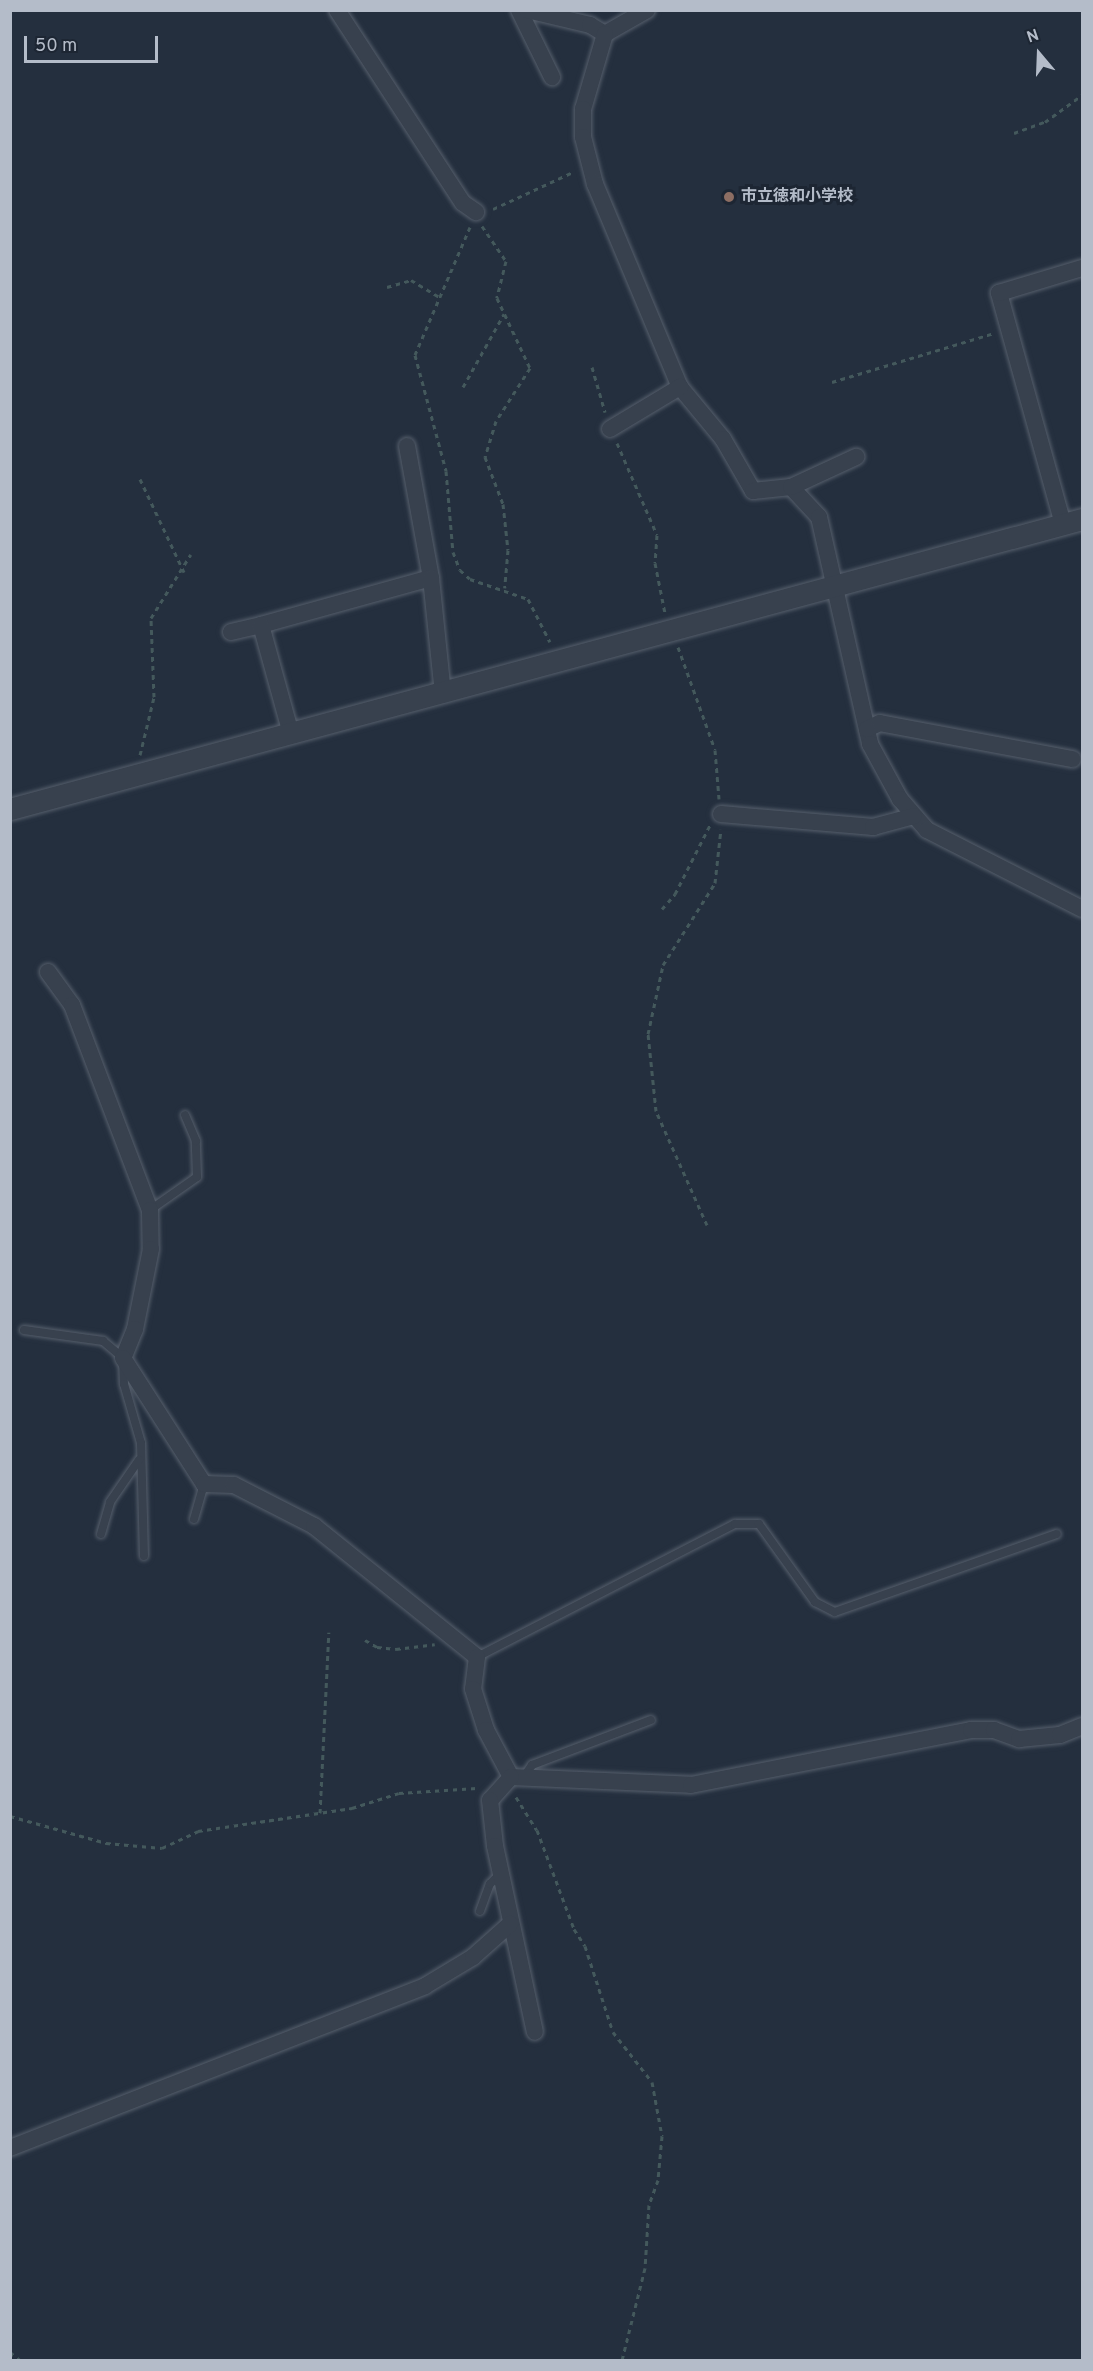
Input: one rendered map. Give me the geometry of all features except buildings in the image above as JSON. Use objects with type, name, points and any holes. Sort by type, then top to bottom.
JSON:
[{"type":"street","points":[[338,10],[463,203],[476,212]]},
{"type":"street","points":[[519,10],[552,77]]},
{"type":"street","points":[[527,10],[590,25],[605,34]]},
{"type":"street","points":[[647,10],[605,34],[583,109],[583,137],[595,184],[680,387],[723,439],[753,491],[791,488],[856,457]]},
{"type":"street","points":[[10,809],[443,694],[671,627],[1073,521],[999,293],[1083,268]]},
{"type":"street","points":[[610,429],[680,387]]},
{"type":"street","points":[[407,446],[431,578],[443,694]]},
{"type":"street","points":[[791,488],[819,517],[832,586],[867,729],[900,800],[927,830],[1083,909]]},
{"type":"street","points":[[231,632],[431,578]]},
{"type":"street","points":[[261,625],[291,734]]},
{"type":"street","points":[[867,729],[880,723],[1073,759]]},
{"type":"street","points":[[721,814],[873,827],[914,816]]},
{"type":"street","points":[[48,972],[72,1005],[150,1210],[151,1249],[135,1329],[123,1358],[204,1484],[234,1485],[314,1526],[456,1636],[477,1657],[473,1689],[486,1730],[517,1778]]},
{"type":"street","points":[[535,2032],[500,1874],[490,1800],[517,1778],[691,1785],[971,1730],[994,1730],[1020,1739],[1060,1735],[1083,1726]]},
{"type":"street","points":[[10,2148],[425,1986],[472,1958],[510,1924]]},
{"type":"lane","points":[[150,1210],[197,1177],[196,1141],[185,1115]]},
{"type":"lane","points":[[24,1330],[103,1341],[123,1358],[124,1384],[141,1443],[139,1460],[144,1478],[144,1556]]},
{"type":"lane","points":[[101,1534],[110,1502],[139,1460]]},
{"type":"lane","points":[[194,1519],[204,1484]]},
{"type":"lane","points":[[477,1657],[735,1524],[759,1524],[815,1602],[835,1612],[1057,1534]]},
{"type":"lane","points":[[517,1778],[532,1765],[651,1720]]},
{"type":"lane","points":[[480,1911],[490,1884],[500,1874]]},
{"type":"path","points":[[1014,133],[1045,122],[1083,95]]},
{"type":"path","points":[[476,212],[496,208],[571,173]]},
{"type":"path","points":[[476,212],[415,355],[446,471],[453,552],[460,570],[470,579],[505,588],[528,599],[559,660]]},
{"type":"path","points":[[476,212],[506,261],[496,298],[530,368],[496,421],[485,457],[503,504],[508,550],[505,588]]},
{"type":"path","points":[[387,287],[411,280],[422,291],[440,297]]},
{"type":"path","points":[[463,387],[504,314]]},
{"type":"path","points":[[832,382],[1009,329]]},
{"type":"path","points":[[592,367],[610,429],[642,493],[657,535],[655,562],[671,627],[715,750],[721,814],[715,883],[663,965],[648,1034],[656,1111],[707,1225]]},
{"type":"path","points":[[140,479],[184,572]]},
{"type":"path","points":[[133,776],[154,697],[151,618],[184,572],[191,554]]},
{"type":"path","points":[[662,909],[675,894],[708,826],[721,814]]},
{"type":"path","points":[[320,1813],[329,1632]]},
{"type":"path","points":[[365,1640],[377,1647],[414,1649],[456,1636]]},
{"type":"path","points":[[10,2352],[20,2361]]},
{"type":"place","name":"市立徳和小学校","points":[[729,197]]}]
